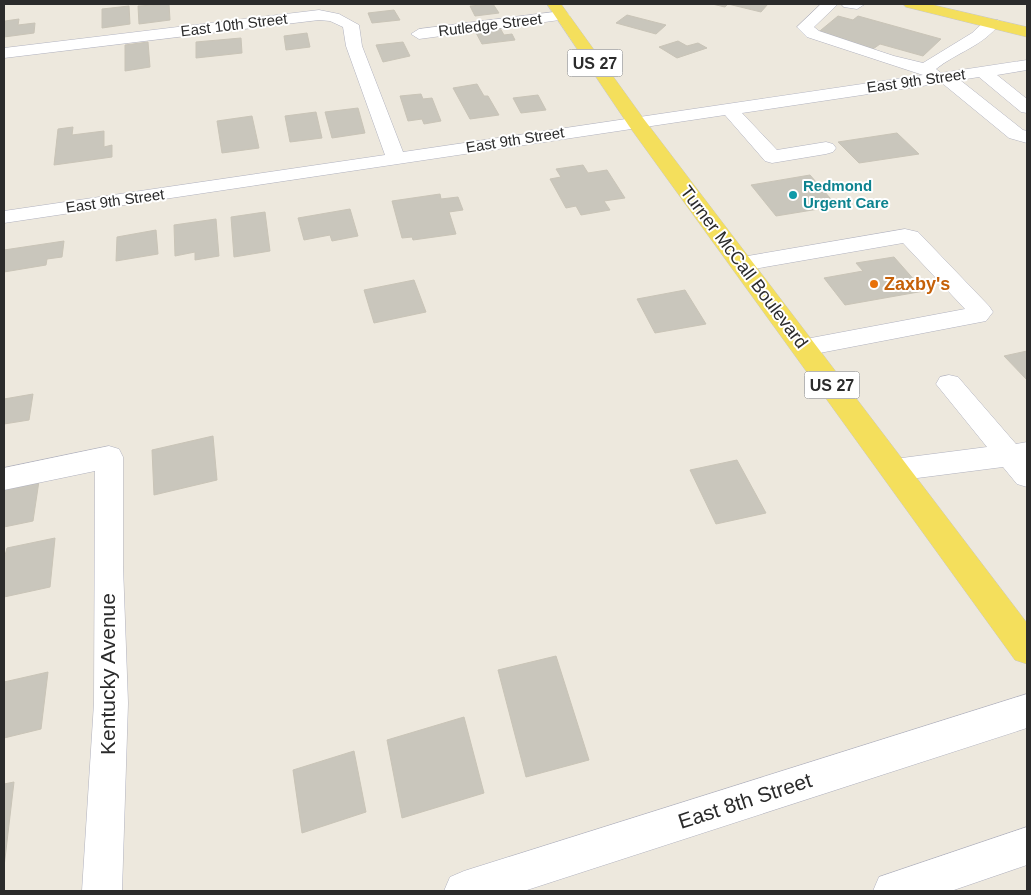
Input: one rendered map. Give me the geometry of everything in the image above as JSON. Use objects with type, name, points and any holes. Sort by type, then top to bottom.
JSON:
[{"type":"main road","points":[[911,4],[1027,32]]},
{"type":"main road","name":"Turner McCall Boulevard","points":[[558,10],[636,122],[1027,649]]},
{"type":"street","points":[[830,4],[805,27],[813,34],[936,74],[1016,134],[1027,137]]},
{"type":"street","points":[[850,4],[857,4]]},
{"type":"street","name":"Rutledge Street","points":[[419,34],[558,10]]},
{"type":"street","name":"East 10th Street","points":[[4,53],[318,15],[334,17],[351,25],[354,46],[396,159]]},
{"type":"street","points":[[936,74],[938,58],[983,34],[992,23]]},
{"type":"street","name":"East 9th Street","points":[[4,217],[396,159],[936,74],[982,71],[1027,65]]},
{"type":"street","points":[[982,71],[1027,108]]},
{"type":"street","points":[[728,108],[772,157],[826,148]]},
{"type":"street","points":[[742,264],[905,236],[910,237],[981,312],[978,315],[804,347]]},
{"type":"street","points":[[949,384],[1018,454],[1027,476]]},
{"type":"street","points":[[894,470],[1018,454]]},
{"type":"street","name":"Kentucky Avenue","points":[[4,479],[109,457],[108,566],[111,703],[102,891]]},
{"type":"street","name":"East 8th Street","points":[[464,891],[1027,711]]},
{"type":"street","points":[[893,891],[1027,846]]},
{"type":"building","points":[[169,4],[170,20],[139,24],[138,6]]},
{"type":"building","points":[[493,4],[499,13],[475,16],[470,6]]},
{"type":"building","points":[[712,4],[728,4],[725,7]]},
{"type":"building","points":[[728,4],[768,4],[761,12]]},
{"type":"building","points":[[129,6],[130,24],[102,28],[102,9]]},
{"type":"building","points":[[394,10],[400,20],[372,23],[368,13]]},
{"type":"building","points":[[627,15],[666,25],[656,34],[616,23]]},
{"type":"building","points":[[838,16],[853,20],[858,16],[941,39],[923,56],[880,44],[873,49],[815,35]]},
{"type":"building","points":[[19,19],[18,25],[35,23],[34,33],[4,37],[5,21]]},
{"type":"building","points":[[500,28],[504,35],[512,34],[515,40],[482,44],[475,31]]},
{"type":"building","points":[[307,33],[310,47],[286,50],[284,36]]},
{"type":"building","points":[[241,38],[242,53],[196,58],[196,42]]},
{"type":"building","points":[[678,41],[687,46],[698,43],[707,48],[677,58],[659,47]]},
{"type":"building","points":[[148,42],[150,67],[125,71],[125,45]]},
{"type":"building","points":[[403,42],[410,56],[383,62],[376,45]]},
{"type":"building","points":[[477,84],[484,96],[488,96],[499,115],[470,119],[453,88]]},
{"type":"building","points":[[421,94],[423,99],[432,98],[441,121],[424,124],[422,119],[408,121],[400,96]]},
{"type":"building","points":[[538,95],[546,110],[521,113],[513,98]]},
{"type":"building","points":[[358,108],[365,133],[332,138],[325,112]]},
{"type":"building","points":[[316,112],[322,138],[290,142],[285,116]]},
{"type":"building","points":[[252,116],[259,148],[222,153],[217,121]]},
{"type":"building","points":[[73,127],[72,135],[104,131],[104,147],[112,145],[112,157],[54,165],[58,129]]},
{"type":"building","points":[[897,133],[919,154],[859,163],[838,142]]},
{"type":"building","points":[[583,165],[588,173],[607,170],[625,198],[604,201],[610,210],[581,215],[576,206],[566,208],[550,179],[561,177],[556,169]]},
{"type":"building","name":"Redmond Urgent Care","points":[[810,175],[837,206],[776,216],[751,185]]},
{"type":"building","points":[[440,194],[441,199],[458,197],[463,210],[449,212],[456,234],[413,240],[412,237],[402,238],[392,201]]},
{"type":"building","points":[[350,209],[358,236],[332,241],[330,235],[304,240],[298,218]]},
{"type":"building","points":[[265,212],[270,251],[234,257],[231,217]]},
{"type":"building","points":[[216,219],[219,256],[195,260],[195,252],[175,256],[174,225]]},
{"type":"building","points":[[156,230],[158,254],[116,261],[117,237]]},
{"type":"building","points":[[64,241],[62,257],[47,259],[46,265],[4,272],[4,250]]},
{"type":"building","name":"Zaxby's","points":[[894,257],[924,291],[845,305],[824,278],[863,271],[856,263]]},
{"type":"building","points":[[414,280],[426,312],[374,323],[364,290]]},
{"type":"building","points":[[685,290],[706,324],[655,333],[637,299]]},
{"type":"building","points":[[1027,351],[1027,380],[1004,356]]},
{"type":"building","points":[[33,394],[29,420],[4,424],[4,399]]},
{"type":"building","points":[[213,436],[217,480],[154,495],[152,450]]},
{"type":"building","points":[[737,460],[766,513],[716,524],[690,470]]},
{"type":"building","points":[[39,481],[33,521],[4,527],[4,488]]},
{"type":"building","points":[[55,538],[50,587],[4,597],[4,559],[7,548]]},
{"type":"building","points":[[556,656],[589,760],[526,777],[498,670]]},
{"type":"building","points":[[48,672],[41,729],[4,738],[4,682]]},
{"type":"building","points":[[464,717],[484,793],[402,818],[387,740]]},
{"type":"building","points":[[354,751],[366,812],[302,833],[293,770]]},
{"type":"building","points":[[14,782],[4,867],[4,784]]},
{"type":"place","name":"Redmond Urgent Care","points":[[793,195]]},
{"type":"place","name":"Zaxby's","points":[[874,284]]}]
